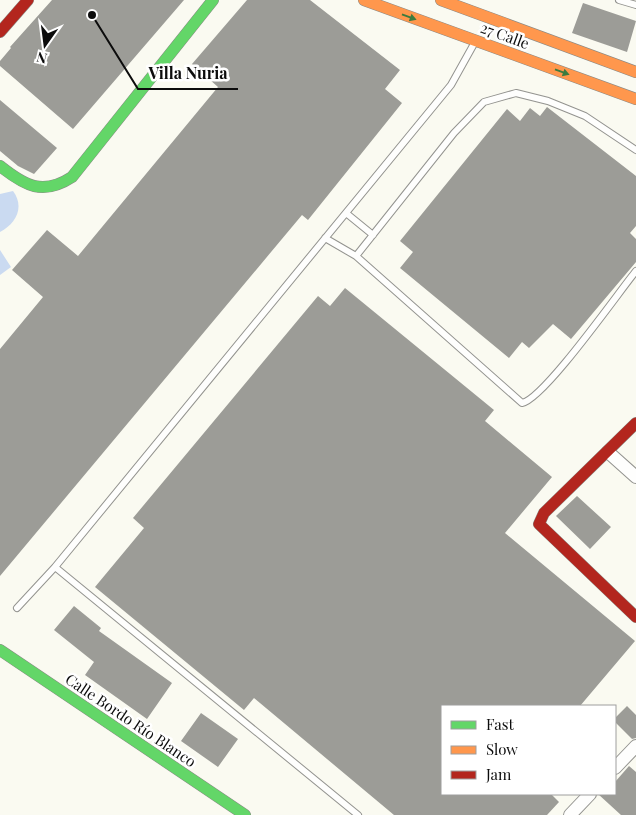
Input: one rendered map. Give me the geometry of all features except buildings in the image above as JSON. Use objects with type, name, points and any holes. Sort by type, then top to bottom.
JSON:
[{"type":"street","points":[[0,32],[28,0]]},
{"type":"street","points":[[0,166],[7,172],[38,188],[56,186],[72,177],[214,0]]},
{"type":"street","name":"27 Calle","points":[[364,0],[484,30],[636,72]]},
{"type":"street","name":"27 Calle","points":[[441,0],[484,30],[636,99]]},
{"type":"street","points":[[636,424],[544,513],[540,524],[636,617]]},
{"type":"street","points":[[608,452],[636,477]]},
{"type":"street","name":"Calle Bordo Río Blanco","points":[[0,650],[245,815]]},
{"type":"street","points":[[616,767],[634,753]]},
{"type":"street","points":[[570,815],[589,795]]},
{"type":"lane","points":[[618,0],[636,5]]},
{"type":"lane","points":[[17,608],[55,567],[346,213],[450,84],[484,30]]},
{"type":"lane","points":[[356,256],[454,133],[484,102],[516,93],[548,101],[585,116],[636,150]]},
{"type":"lane","points":[[346,213],[373,235]]},
{"type":"lane","points":[[325,238],[356,256],[522,403],[542,388],[566,361],[636,271]]},
{"type":"lane","points":[[55,567],[358,815]]},
{"type":"water","points":[[13,191],[17,197],[17,214],[6,229],[0,232],[0,194]]},
{"type":"water","points":[[0,250],[11,267],[0,275]]},
{"type":"traffic: fast","points":[[0,166],[18,179],[34,186],[52,186],[72,177],[213,0]]},
{"type":"traffic: fast","points":[[0,650],[245,815]]},
{"type":"traffic: slow","points":[[364,0],[636,99]]},
{"type":"traffic: slow","points":[[441,0],[636,72]]},
{"type":"traffic: jam","points":[[0,32],[28,0]]},
{"type":"traffic: jam","points":[[636,423],[544,513],[539,524],[636,617]]},
{"type":"place","name":"Villa Nuria","points":[[92,15]]}]
